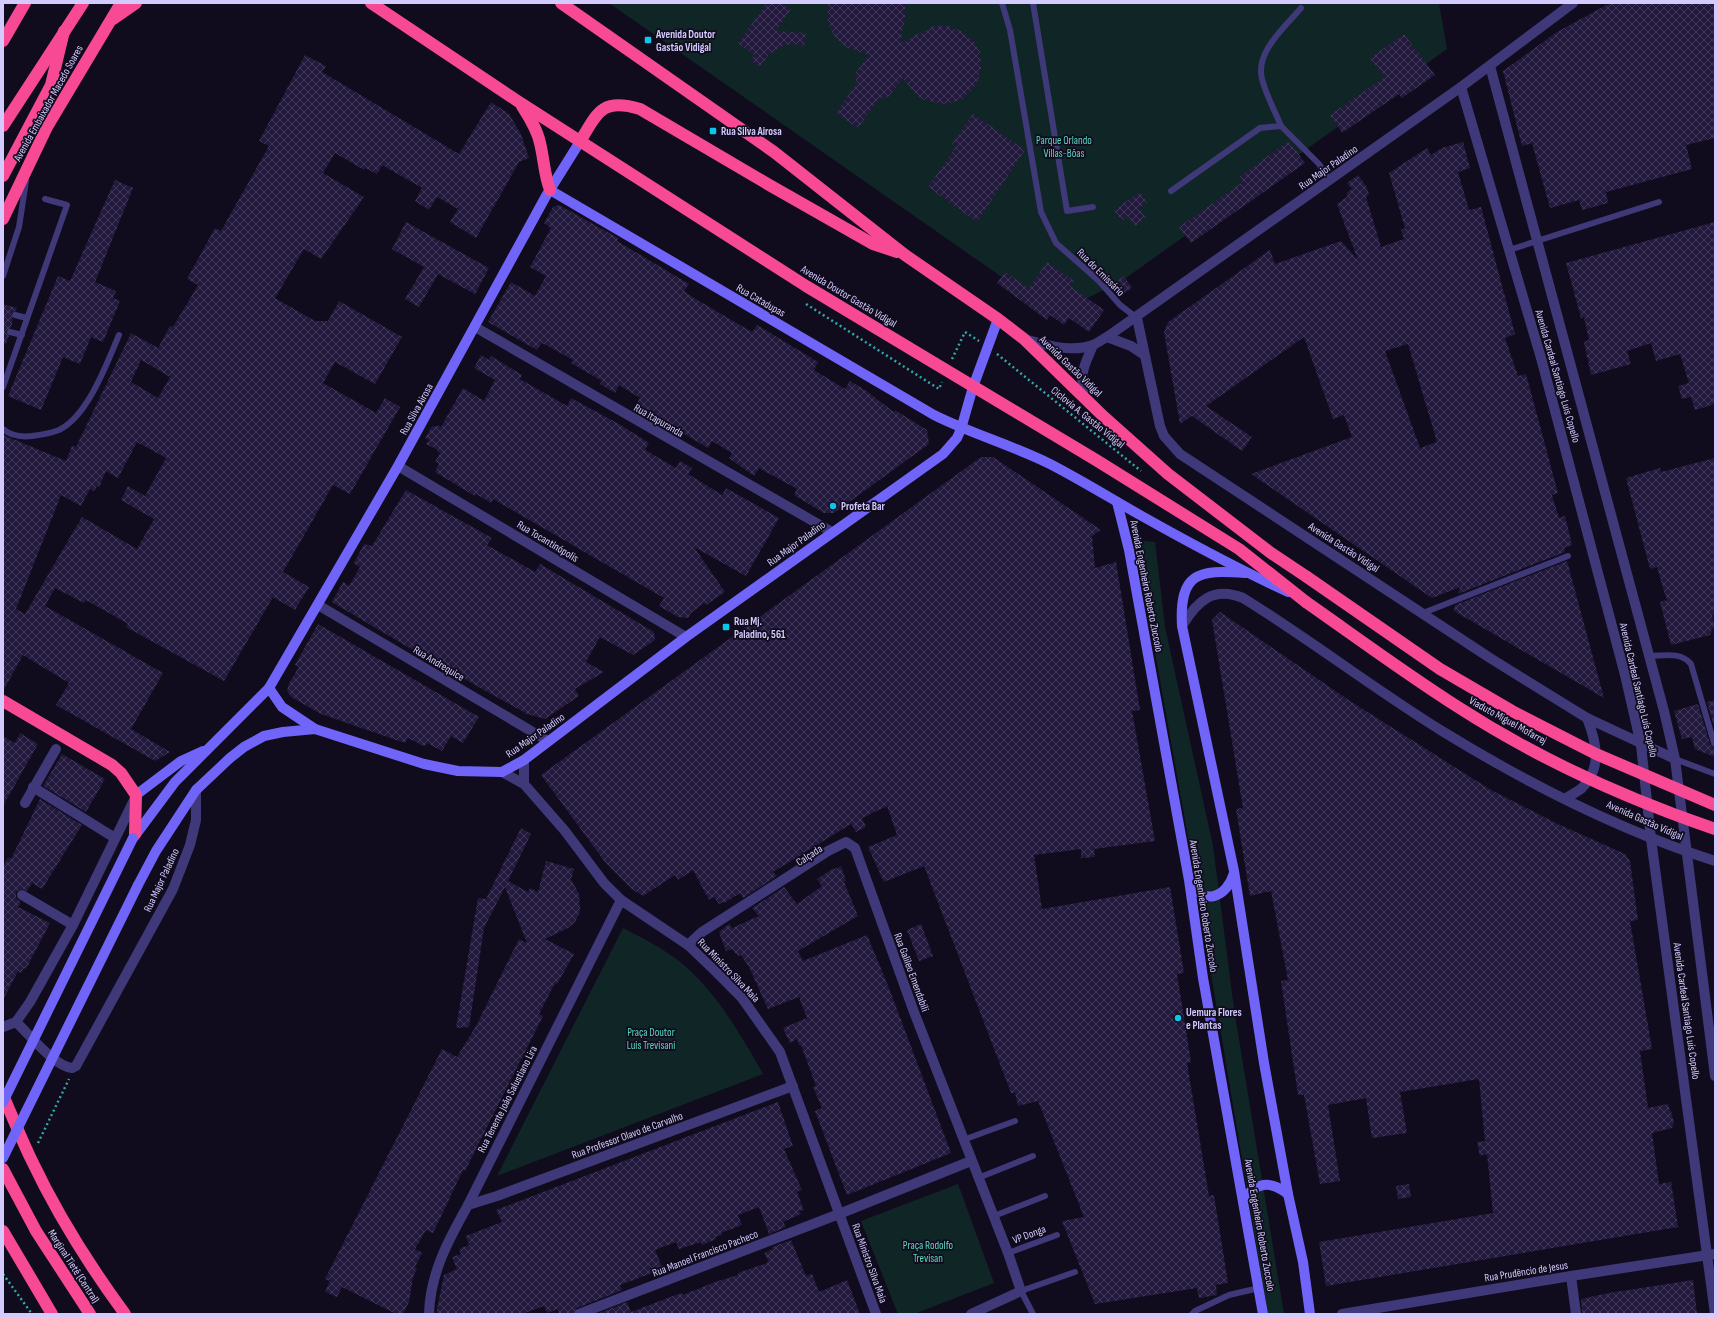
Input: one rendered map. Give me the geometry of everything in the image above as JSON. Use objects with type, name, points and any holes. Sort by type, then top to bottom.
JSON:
[{"type":"highway","points":[[3,41],[25,3]]},
{"type":"highway","points":[[3,126],[83,3]]},
{"type":"highway","name":"Avenida Embaixador Macedo Soares","points":[[3,219],[28,164],[50,121],[121,3]]},
{"type":"highway","points":[[109,22],[136,3]]},
{"type":"highway","name":"Avenida Doutor Gastão Vidigal","points":[[371,3],[519,102],[581,140],[806,286],[973,387]]},
{"type":"highway","points":[[561,3],[774,152],[905,255]]},
{"type":"highway","points":[[3,176],[51,85],[64,31]]},
{"type":"highway","points":[[519,102],[531,120],[540,142],[550,190]]},
{"type":"highway","points":[[581,140],[598,112],[604,108],[621,105],[640,109],[866,240],[905,255]]},
{"type":"highway","name":"Avenida Gastão Vidigal","points":[[905,255],[998,318],[1024,339],[1168,474],[1193,495],[1271,553],[1307,577]]},
{"type":"highway","points":[[973,387],[1096,460],[1239,549],[1302,599]]},
{"type":"highway","name":"Viaduto Miguel Mofarrej","points":[[1307,577],[1440,669],[1512,711],[1596,754],[1715,805]]},
{"type":"highway","name":"Viaduto Miguel Mofarrej","points":[[1302,599],[1458,707],[1512,739],[1612,789],[1715,829]]},
{"type":"highway","points":[[3,701],[112,765],[121,773],[136,795],[134,836]]},
{"type":"highway","points":[[3,1094],[30,1158],[53,1203],[87,1260],[125,1314]]},
{"type":"highway","name":"Marginal Tietê (Central)","points":[[3,1169],[36,1231],[90,1314]]},
{"type":"highway","points":[[3,1231],[52,1314]]},
{"type":"main road","name":"Rua Silva Airosa","points":[[269,688],[398,466],[550,190],[581,140]]},
{"type":"main road","name":"Rua Catadupas","points":[[550,190],[961,429]]},
{"type":"main road","name":"Rua Major Paladino","points":[[196,790],[234,754],[264,736],[283,732],[315,729],[424,764],[458,771],[502,772],[524,760],[686,637],[832,532],[928,466],[951,445],[961,429],[973,387],[998,318]]},
{"type":"main road","points":[[961,429],[1024,451],[1250,573],[1302,599]]},
{"type":"main road","name":"Avenida Engenheiro Roberto Zuccolo","points":[[1117,502],[1129,550],[1189,880],[1205,985],[1263,1314]]},
{"type":"main road","points":[[1250,573],[1220,571],[1195,577],[1183,594],[1181,608],[1182,626],[1234,872],[1264,1063],[1288,1194],[1303,1262],[1310,1314]]},
{"type":"main road","points":[[3,1102],[134,836],[175,782],[269,688],[282,707],[315,729]]},
{"type":"main road","points":[[136,795],[181,761],[208,748]]},
{"type":"main road","points":[[3,1158],[162,840],[196,790]]},
{"type":"main road","points":[[1189,880],[1194,890],[1203,896],[1214,896],[1224,892],[1231,883],[1234,872]]},
{"type":"main road","points":[[1243,1200],[1249,1192],[1258,1186],[1269,1184],[1279,1187],[1288,1194]]},
{"type":"street","name":"Rua Major Paladino","points":[[1024,339],[1052,347],[1093,345],[1107,337],[1137,318],[1330,181],[1490,66],[1574,3]]},
{"type":"street","name":"Avenida Cardeal Santiago Luís Copello","points":[[1490,66],[1649,656],[1675,760],[1715,1076]]},
{"type":"street","name":"Avenida Cardeal Santiago Luís Copello","points":[[1461,87],[1541,358],[1625,675],[1641,745],[1651,839],[1711,1254],[1715,1314]]},
{"type":"street","name":"Avenida Gastão Vidigal","points":[[1137,318],[1143,354],[1160,426],[1164,436],[1180,454],[1423,613],[1588,718],[1641,745],[1675,760]]},
{"type":"street","name":"Rua Itapuranda","points":[[475,327],[832,532]]},
{"type":"street","points":[[1107,337],[1131,346],[1143,354]]},
{"type":"street","points":[[1086,398],[1081,375],[1093,345]]},
{"type":"street","name":"Rua Tocantinópolis","points":[[398,466],[686,637]]},
{"type":"street","name":"Avenida Gastão Vidigal","points":[[1182,626],[1191,610],[1207,597],[1220,594],[1232,594],[1243,598],[1441,730],[1501,766],[1651,839],[1715,861]]},
{"type":"street","name":"Rua Andrequice","points":[[318,605],[548,741]]},
{"type":"street","points":[[1566,798],[1582,788],[1589,779],[1594,766],[1597,751],[1595,738],[1588,718]]},
{"type":"street","points":[[25,803],[56,749]]},
{"type":"street","points":[[524,760],[524,784]]},
{"type":"street","name":"Rua Ministro Silva Maia","points":[[502,772],[524,784],[565,831],[604,883],[621,900],[688,945],[742,998],[764,1027],[780,1052],[876,1314]]},
{"type":"street","points":[[33,787],[115,838]]},
{"type":"street","name":"Rua Major Paladino","points":[[76,1066],[173,889],[184,864],[195,827],[196,790]]},
{"type":"street","points":[[3,1027],[16,1022],[30,1002],[73,925],[136,795]]},
{"type":"street","name":"Rua Galileo Emendabili","points":[[688,945],[702,932],[818,857],[846,842],[855,848],[893,956],[971,1161],[994,1216],[1021,1291]]},
{"type":"street","points":[[22,895],[73,925]]},
{"type":"street","name":"Rua Tenente João Salustiano Lira","points":[[429,1314],[431,1292],[436,1269],[448,1241],[468,1205],[621,900]]},
{"type":"street","points":[[16,1022],[42,1048],[64,1066],[72,1068],[76,1066]]},
{"type":"street","name":"Rua Professor Olavo de Carvalho","points":[[468,1205],[497,1196],[793,1086]]},
{"type":"street","name":"Rua Manoel Francisco Pacheco","points":[[579,1314],[839,1214],[971,1161]]},
{"type":"street","name":"Rua Prudêncio de Jesus","points":[[1342,1314],[1711,1254]]},
{"type":"street","points":[[1571,1276],[1576,1314]]},
{"type":"street","points":[[971,1314],[1021,1291]]},
{"type":"lane","name":"Rua do Emissário","points":[[1002,3],[1010,30],[1041,212],[1056,243],[1099,281],[1120,304],[1137,318]]},
{"type":"lane","points":[[1033,3],[1066,211],[1093,207]]},
{"type":"lane","points":[[1301,8],[1274,41],[1262,59],[1262,78],[1281,126],[1319,164],[1330,181]]},
{"type":"lane","points":[[1171,191],[1260,128],[1281,126]]},
{"type":"lane","points":[[3,276],[19,227],[28,164]]},
{"type":"lane","points":[[3,387],[67,205],[45,199]]},
{"type":"lane","points":[[1509,250],[1659,202]]},
{"type":"lane","points":[[15,315],[27,318]]},
{"type":"lane","points":[[10,332],[22,335]]},
{"type":"lane","points":[[3,430],[14,435],[43,435],[60,429],[73,419],[96,387],[119,335]]},
{"type":"lane","points":[[1423,613],[1568,556]]},
{"type":"lane","points":[[1649,656],[1683,656],[1691,664],[1714,743]]},
{"type":"lane","points":[[1675,760],[1715,774]]},
{"type":"lane","points":[[963,1140],[1015,1121]]},
{"type":"lane","points":[[978,1178],[1033,1156]]},
{"type":"lane","points":[[994,1216],[1045,1196]]},
{"type":"lane","name":"VP Donga","points":[[1008,1253],[1057,1235]]},
{"type":"lane","points":[[1021,1291],[1075,1272]]},
{"type":"lane","points":[[1192,1314],[1195,1311],[1229,1295],[1259,1288]]},
{"type":"lane","name":"Rua Galileo Emendabili","points":[[1021,1291],[1033,1314]]},
{"type":"path","points":[[953,356],[965,332],[971,336]]},
{"type":"path","name":"Ciclovia A. Gastão Vidigal","points":[[999,356],[1142,471]]},
{"type":"path","points":[[30,1158],[76,1066]]},
{"type":"path","points":[[3,1274],[32,1314]]},
{"type":"green space","name":"Parque Orlando Villas-Bôas","points":[[609,3],[1439,3],[1447,49],[1123,280],[1066,309],[1019,289]]},
{"type":"green space","points":[[1135,540],[1155,542],[1165,627],[1213,846],[1234,1009],[1284,1314],[1268,1314],[1190,848]]},
{"type":"green space","name":"Praça Doutor Luis Trevisani","points":[[623,928],[670,954],[684,965],[708,989],[728,1016],[763,1074],[497,1176]]},
{"type":"green space","name":"Praça Rodolfo Trevisan","points":[[958,1184],[994,1283],[914,1314],[898,1314],[861,1221]]},
{"type":"building","points":[[767,3],[782,3],[791,9],[776,31],[806,33],[804,46],[795,44],[785,45],[769,54],[760,67],[750,60],[754,55],[738,43]]},
{"type":"building","points":[[828,3],[905,3],[905,19],[900,43],[934,26],[948,26],[961,31],[974,41],[980,52],[981,69],[977,84],[962,99],[951,103],[940,104],[922,99],[914,92],[903,78],[888,97],[879,99],[858,128],[836,113],[857,83],[855,74],[869,55],[848,48],[836,39],[828,23]]},
{"type":"building","points":[[1610,3],[1715,3],[1715,138],[1686,145],[1692,169],[1606,192],[1608,203],[1582,210],[1579,200],[1550,208],[1532,143],[1522,146],[1503,71],[1557,32]]},
{"type":"building","points":[[1404,34],[1435,75],[1402,98],[1399,94],[1342,133],[1330,115],[1385,77],[1370,58]]},
{"type":"building","points":[[305,55],[326,66],[322,72],[459,154],[491,102],[509,114],[521,134],[529,158],[519,162],[476,238],[450,222],[458,209],[437,197],[429,210],[415,201],[422,188],[382,165],[377,174],[365,168],[364,170],[335,153],[323,173],[364,197],[321,259],[304,249],[275,298],[315,321],[328,321],[339,301],[402,337],[375,384],[335,362],[323,383],[376,413],[385,398],[400,407],[350,494],[333,485],[283,572],[309,587],[295,610],[273,597],[224,681],[126,627],[128,624],[86,600],[84,603],[55,588],[45,606],[163,673],[131,729],[170,752],[155,761],[56,705],[69,683],[23,655],[3,691],[3,435],[66,461],[72,446],[76,447],[131,333],[158,348],[170,326],[173,327],[198,285],[187,279],[215,228],[221,231],[269,146],[259,141]],"holes":[[[141,360],[170,377],[158,398],[131,382]],[[137,442],[166,458],[145,496],[128,486],[121,500],[154,519],[137,549],[82,517],[25,614],[16,609],[61,495],[81,506],[90,489],[94,491],[97,486],[99,487],[106,471],[118,478]]]},
{"type":"building","points":[[973,114],[1025,150],[977,222],[928,187],[956,147],[952,144]]},
{"type":"building","points":[[1289,141],[1305,163],[1191,243],[1179,227],[1243,182],[1239,177]]},
{"type":"building","points":[[1463,142],[1470,168],[1458,172],[1469,210],[1481,207],[1515,334],[1505,338],[1518,376],[1526,374],[1558,493],[1552,495],[1559,518],[1565,516],[1572,545],[1564,548],[1565,552],[1458,594],[1460,587],[1432,598],[1251,474],[1352,437],[1344,415],[1333,419],[1304,337],[1206,406],[1252,437],[1242,451],[1192,416],[1180,424],[1164,332],[1168,322],[1270,250],[1275,264],[1341,241],[1358,260],[1337,204],[1348,196],[1346,193],[1352,189],[1347,183],[1358,175],[1366,186],[1369,194],[1366,197],[1381,247],[1404,239],[1401,230],[1405,228],[1389,173],[1427,148],[1431,155],[1442,148]],"holes":[[[1408,344],[1437,442],[1420,448],[1385,351]]]},
{"type":"building","points":[[115,180],[133,188],[95,282],[116,291],[113,298],[120,301],[103,342],[91,337],[80,364],[63,357],[41,410],[8,396],[58,276],[70,281]]},
{"type":"building","points":[[1140,192],[1147,202],[1139,208],[1146,218],[1135,226],[1128,216],[1122,221],[1114,210]]},
{"type":"building","points":[[559,205],[618,238],[617,241],[689,284],[684,291],[694,298],[752,332],[757,325],[818,362],[814,370],[845,389],[850,381],[865,390],[894,412],[895,410],[927,430],[929,444],[834,513],[824,513],[794,495],[797,489],[759,468],[754,476],[729,458],[732,453],[712,441],[708,448],[636,405],[640,398],[619,385],[615,393],[600,384],[602,381],[571,363],[573,360],[548,346],[542,343],[537,350],[488,322],[511,282],[535,296],[546,276],[530,267],[551,228],[544,223],[553,207]]},
{"type":"building","points":[[406,222],[489,268],[475,294],[438,274],[419,307],[405,299],[424,267],[392,249]]},
{"type":"building","points":[[1715,222],[1715,404],[1695,410],[1691,397],[1682,399],[1678,386],[1689,383],[1680,354],[1656,361],[1651,343],[1627,351],[1631,364],[1591,375],[1584,342],[1589,340],[1584,317],[1581,318],[1566,263]]},
{"type":"building","points":[[1047,262],[1074,281],[1070,286],[1104,310],[1089,332],[1069,318],[1064,325],[1050,315],[1047,320],[997,283],[1005,272],[1029,288]]},
{"type":"building","points":[[1124,276],[1132,288],[1121,295],[1113,284]]},
{"type":"building","points":[[3,304],[17,308],[16,311],[11,314],[13,319],[11,328],[6,331],[9,336],[6,344],[3,343]]},
{"type":"building","points":[[481,355],[489,360],[491,356],[522,375],[520,379],[567,406],[571,398],[619,424],[649,443],[645,450],[676,468],[680,461],[692,468],[688,474],[722,495],[726,488],[779,518],[746,576],[694,547],[725,592],[706,605],[704,603],[691,613],[688,618],[678,617],[659,606],[664,598],[493,499],[491,503],[476,494],[475,496],[435,472],[439,464],[435,462],[440,453],[437,451],[438,450],[426,444],[429,440],[425,438],[432,426],[436,427],[437,425],[441,427],[463,388],[484,401],[495,380],[474,368]]},
{"type":"building","points":[[981,457],[993,457],[1101,530],[1092,536],[1095,568],[1116,562],[1140,710],[1132,711],[1155,841],[1094,849],[1095,857],[1081,858],[1081,849],[1034,855],[1042,909],[1170,887],[1184,973],[1177,974],[1191,1062],[1187,1063],[1209,1196],[1214,1195],[1228,1283],[1216,1285],[1217,1295],[1199,1298],[1197,1288],[1095,1304],[1062,1221],[1084,1217],[1038,1101],[1018,1106],[1015,1093],[1011,1093],[924,866],[884,882],[868,847],[897,835],[887,806],[862,818],[866,827],[856,832],[851,824],[773,872],[777,876],[743,898],[740,893],[724,903],[719,904],[714,897],[709,900],[693,870],[678,880],[675,875],[643,896],[632,889],[605,862],[541,775]]},
{"type":"building","points":[[1715,458],[1715,614],[1712,615],[1715,628],[1712,629],[1710,635],[1671,645],[1660,602],[1667,600],[1657,567],[1650,569],[1626,478],[1660,468],[1661,472]]},
{"type":"building","points":[[406,490],[492,538],[487,545],[535,572],[540,564],[654,632],[655,640],[633,655],[600,637],[586,662],[604,672],[575,689],[579,696],[545,719],[527,714],[418,653],[332,602],[343,582],[349,586],[360,567],[354,563],[364,544],[372,546]]},
{"type":"building","points":[[1567,561],[1604,698],[1454,611],[1455,605]]},
{"type":"building","points":[[1220,612],[1350,701],[1491,790],[1560,825],[1625,854],[1630,861],[1638,920],[1630,921],[1652,1049],[1640,1051],[1648,1108],[1668,1104],[1671,1111],[1674,1123],[1672,1128],[1652,1133],[1659,1184],[1671,1182],[1678,1227],[1326,1286],[1319,1242],[1493,1213],[1487,1154],[1480,1156],[1477,1142],[1485,1141],[1479,1079],[1400,1092],[1407,1133],[1372,1138],[1366,1098],[1328,1105],[1340,1181],[1320,1184],[1304,1095],[1298,1095],[1281,981],[1288,980],[1271,891],[1250,896],[1236,809],[1243,808],[1212,620]]},
{"type":"building","points":[[318,624],[479,717],[463,743],[451,736],[442,751],[427,743],[425,746],[421,745],[408,738],[405,743],[321,714],[291,697],[287,691],[289,683],[299,667],[295,665]]},
{"type":"building","points":[[1715,700],[1715,730],[1707,702]]},
{"type":"building","points":[[1698,704],[1710,744],[1715,747],[1715,757],[1695,749],[1692,737],[1682,739],[1674,711]]},
{"type":"building","points":[[20,733],[38,744],[3,806],[3,736],[15,743]]},
{"type":"building","points":[[62,754],[105,779],[86,812],[43,786]]},
{"type":"building","points":[[40,799],[82,825],[42,889],[32,883],[27,891],[22,889],[16,892],[16,898],[21,902],[18,907],[50,923],[26,969],[24,968],[21,973],[18,971],[3,1000],[3,867],[8,857],[11,859]]},
{"type":"building","points":[[521,828],[531,834],[508,881],[528,892],[530,888],[538,892],[546,861],[574,869],[571,879],[579,894],[580,912],[575,922],[568,928],[545,939],[574,954],[557,984],[555,983],[539,1014],[543,1016],[465,1171],[463,1170],[433,1233],[426,1230],[415,1249],[422,1253],[415,1267],[417,1268],[413,1277],[409,1302],[403,1314],[396,1314],[342,1287],[337,1297],[325,1292],[330,1281],[325,1279],[442,1049],[457,1057],[476,1026],[519,939],[527,943],[505,887],[484,928],[469,1027],[456,1028],[478,898],[486,899]]},
{"type":"building","points":[[841,866],[846,881],[844,882],[858,916],[798,951],[803,961],[867,935],[889,988],[951,1153],[847,1195],[815,1111],[822,1108],[813,1087],[816,1086],[801,1045],[799,1045],[797,1039],[790,1043],[783,1028],[807,1018],[799,997],[768,1009],[749,967],[741,955],[738,956],[732,949],[726,951],[719,932],[729,924],[732,928],[759,916],[752,908],[784,887],[797,904],[822,886],[817,879],[834,868],[835,869]]},
{"type":"building","points":[[921,924],[933,956],[919,961],[907,930]]},
{"type":"building","points":[[778,1102],[793,1146],[784,1149],[802,1190],[797,1192],[804,1210],[799,1211],[801,1214],[783,1222],[786,1227],[769,1234],[759,1207],[738,1215],[742,1225],[721,1233],[722,1235],[715,1237],[716,1239],[702,1245],[701,1242],[679,1249],[676,1242],[655,1250],[663,1269],[620,1285],[622,1290],[577,1308],[573,1314],[559,1314],[558,1309],[547,1313],[544,1306],[522,1314],[436,1314],[444,1275],[457,1269],[452,1257],[461,1254],[459,1249],[469,1245],[466,1236],[502,1222],[496,1210]]},
{"type":"building","points":[[1409,1184],[1411,1197],[1398,1199],[1396,1186]]},
{"type":"building","points":[[791,1240],[806,1276],[812,1274],[819,1292],[847,1280],[860,1314],[597,1314],[627,1302],[631,1312],[673,1296],[682,1293],[683,1295],[715,1282],[738,1275],[738,1273],[767,1263],[768,1260],[764,1253],[773,1249],[772,1247]]},
{"type":"building","points":[[1693,1280],[1697,1314],[1582,1314],[1581,1299],[1609,1293]]},
{"type":"place","name":"Avenida Doutor Gastão Vidigal","points":[[648,40]]},
{"type":"place","name":"Rua Silva Airosa","points":[[713,131]]},
{"type":"place","name":"Profeta Bar","points":[[833,506]]},
{"type":"place","name":"Rua Mj. Paladino, 561","points":[[726,627]]},
{"type":"place","name":"Uemura Flores e Plantas","points":[[1178,1018]]}]
